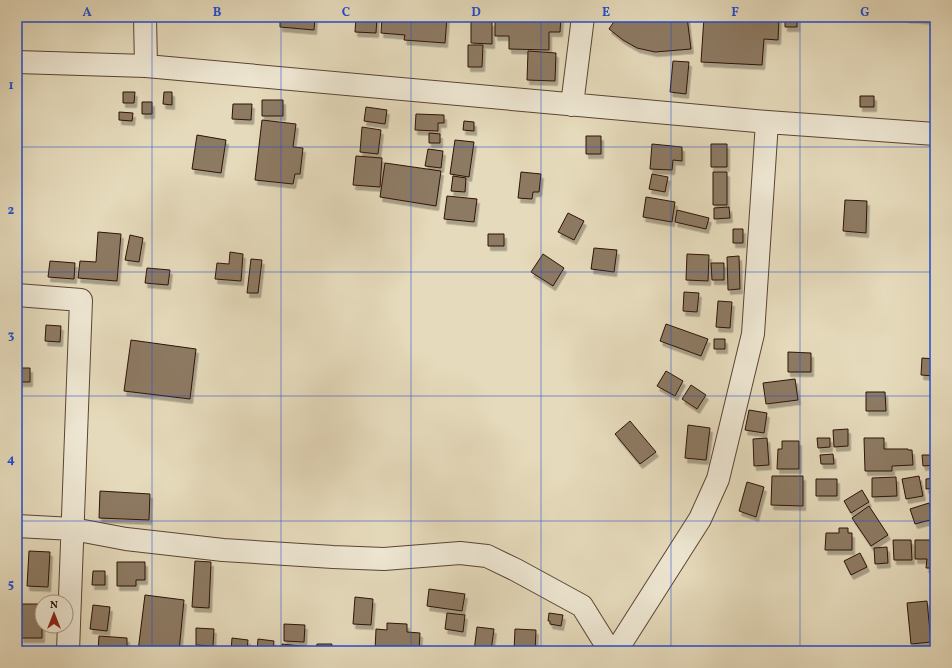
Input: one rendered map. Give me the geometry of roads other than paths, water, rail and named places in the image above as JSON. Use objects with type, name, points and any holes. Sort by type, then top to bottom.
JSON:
[{"type":"street","points":[[145,17],[146,66]]},
{"type":"street","points":[[572,105],[583,17]]},
{"type":"street","points":[[17,62],[146,66],[766,122],[935,134]]},
{"type":"street","points":[[616,651],[700,519],[718,479],[753,334],[766,122]]},
{"type":"street","points":[[17,295],[82,300],[68,651]]},
{"type":"street","points":[[17,526],[73,530],[126,539],[223,550],[384,559],[460,553],[487,556],[582,606],[610,651]]}]
